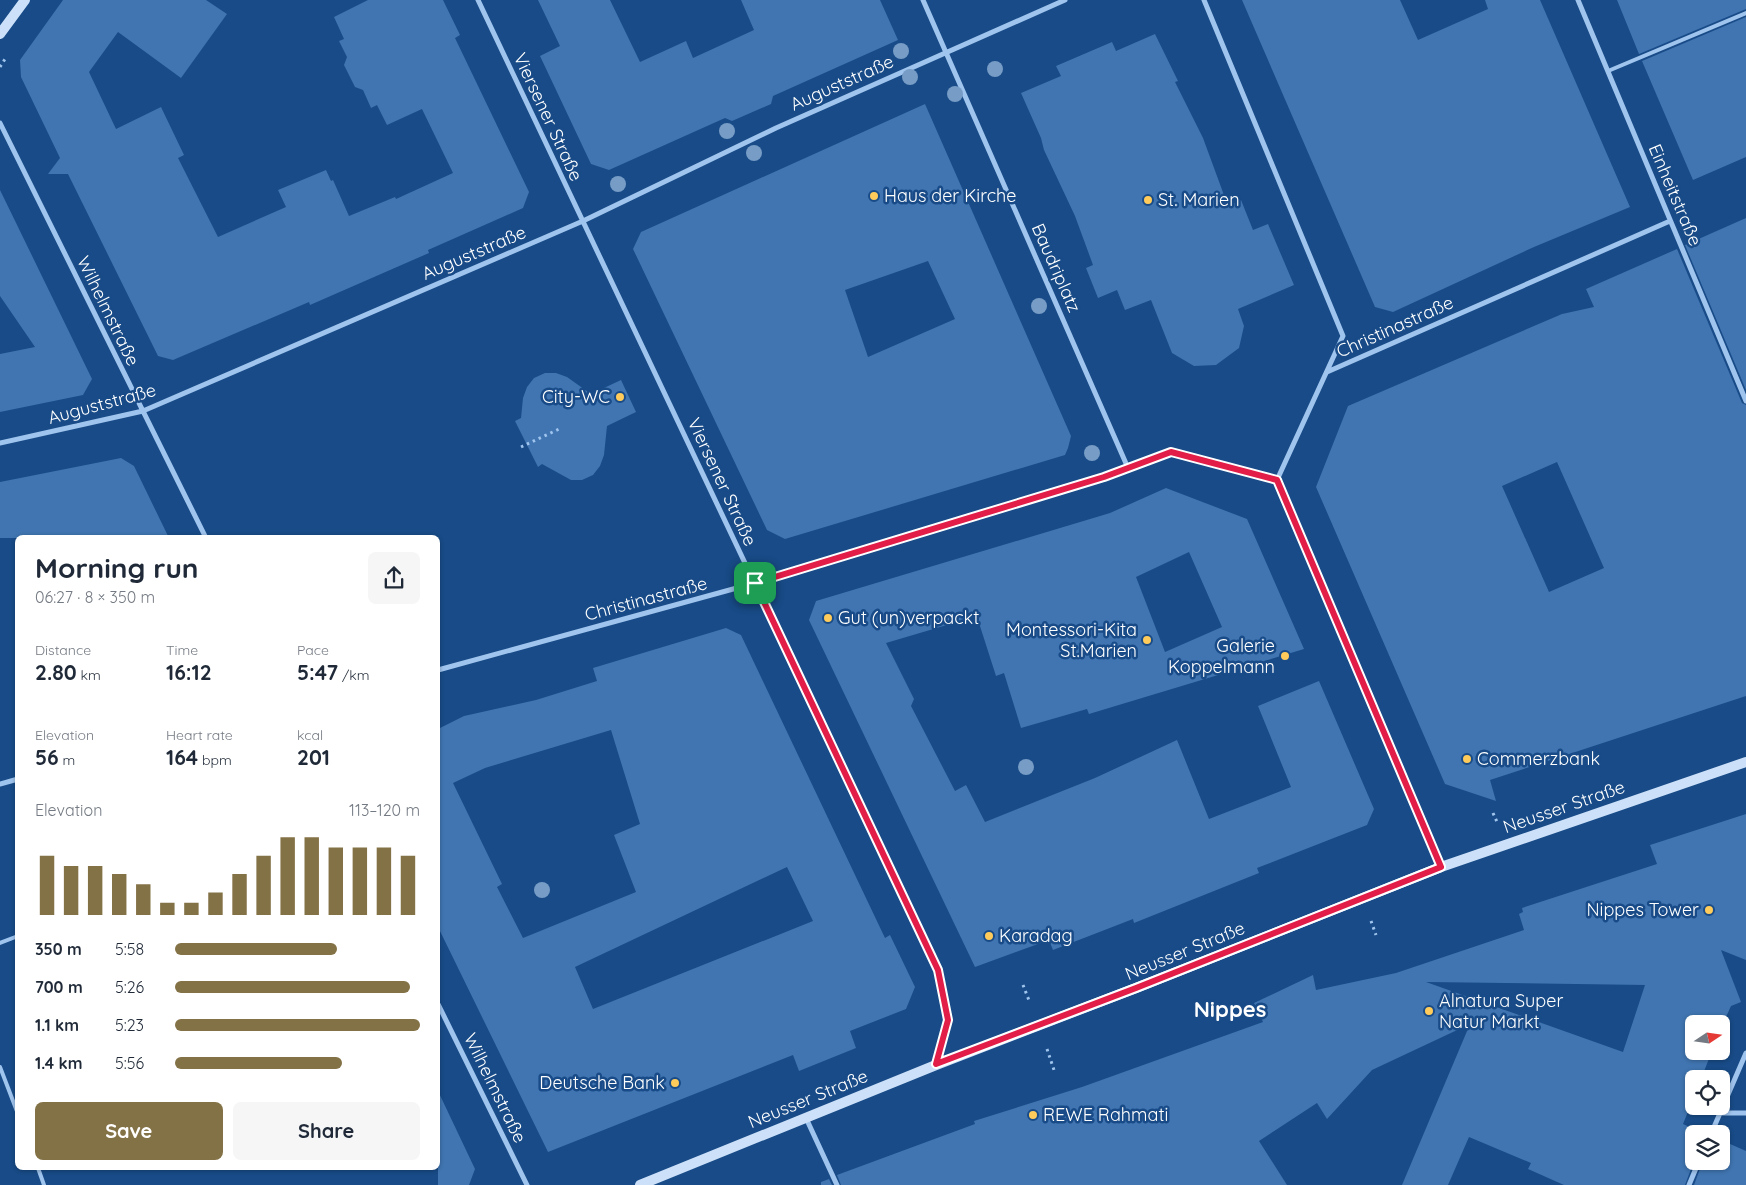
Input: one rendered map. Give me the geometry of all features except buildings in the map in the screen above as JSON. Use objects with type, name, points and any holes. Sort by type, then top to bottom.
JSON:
[{"type":"main road","points":[[0,34],[25,0]]},
{"type":"main road","name":"Neusser Straße","points":[[640,1185],[936,1064],[1136,988],[1441,867],[1746,762]]},
{"type":"street","name":"Viersener Straße","points":[[478,0],[938,970],[948,1020],[936,1064]]},
{"type":"street","name":"Baudriplatz","points":[[924,0],[1128,468]]},
{"type":"street","name":"Auguststraße","points":[[0,443],[143,411],[583,221],[776,128],[1065,0]]},
{"type":"street","points":[[1204,0],[1343,336],[1327,372]]},
{"type":"street","name":"Einheitstraße","points":[[1578,0],[1746,401]]},
{"type":"street","name":"Wilhelmstraße","points":[[0,123],[205,535]]},
{"type":"street","name":"Christinastraße","points":[[440,669],[755,583],[1104,477],[1171,452],[1277,480],[1327,372],[1670,221]]},
{"type":"street","points":[[1277,480],[1441,867]]},
{"type":"street","points":[[0,784],[15,780]]},
{"type":"street","name":"Wilhelmstraße","points":[[440,1008],[527,1185]]},
{"type":"street","points":[[1730,1088],[1746,1052]]},
{"type":"street","points":[[1730,1112],[1746,1113]]},
{"type":"street","points":[[806,1118],[837,1185]]},
{"type":"street","points":[[1690,1185],[1696,1170]]},
{"type":"lane","points":[[1608,71],[1746,14]]},
{"type":"lane","points":[[0,943],[15,937]]},
{"type":"lane","points":[[0,1067],[15,1106]]},
{"type":"lane","points":[[39,1170],[44,1185]]},
{"type":"path","points":[[522,447],[560,429]]},
{"type":"path","points":[[1023,985],[1027,996]]},
{"type":"path","points":[[1051,1060],[1054,1070]]},
{"type":"place","name":"Haus der Kirche","points":[[874,196]]},
{"type":"place","name":"St. Marien","points":[[1148,200]]},
{"type":"place","name":"City-WC","points":[[620,397]]},
{"type":"place","name":"Gut (un)verpackt","points":[[828,618]]},
{"type":"place","name":"Montessori-Kita St.Marien","points":[[1147,640]]},
{"type":"place","name":"Galerie Koppelmann","points":[[1285,656]]},
{"type":"place","name":"Commerzbank","points":[[1467,759]]},
{"type":"place","name":"Nippes Tower","points":[[1709,910]]},
{"type":"place","name":"Karadag","points":[[989,936]]},
{"type":"place","name":"Alnatura Super Natur Markt","points":[[1429,1011]]},
{"type":"place","name":"Deutsche Bank","points":[[675,1083]]},
{"type":"place","name":"REWE Rahmati","points":[[1033,1115]]},
{"type":"district","name":"Nippes","points":[[1230,1009]]},
{"type":"route","points":[[1171,452],[1277,480],[1441,867],[1136,988],[936,1064],[948,1020],[938,970],[755,583],[1104,477],[1171,452]]}]
